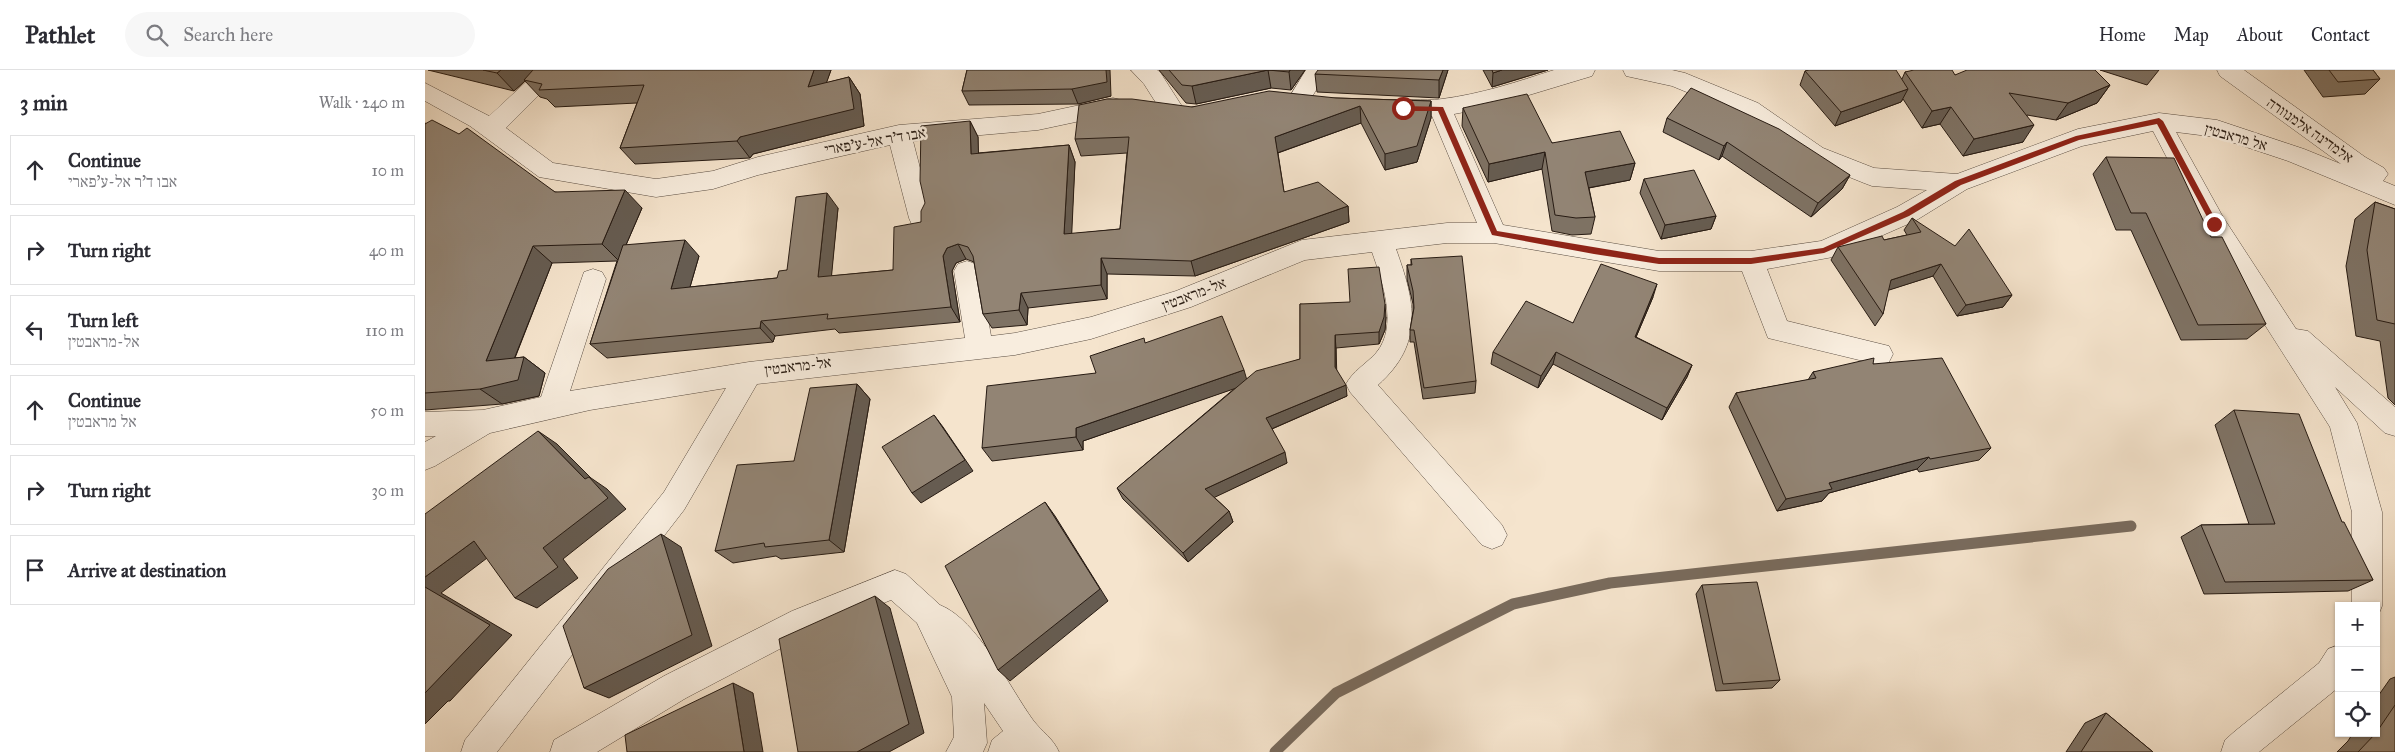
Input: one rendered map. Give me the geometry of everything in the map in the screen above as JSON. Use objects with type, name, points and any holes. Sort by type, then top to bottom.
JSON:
[{"type":"street","points":[[448,128],[466,121],[484,125],[553,70]]},
{"type":"street","points":[[1142,70],[1152,78],[1173,111]]},
{"type":"street","points":[[1298,101],[1317,70]]},
{"type":"street","points":[[1375,107],[1440,108],[1486,100],[1576,70],[1584,70]]},
{"type":"street","points":[[1634,70],[1677,79],[1751,109],[1815,154],[1872,177],[1958,183]]},
{"type":"street","name":"אלמדינה אלמנוורה","points":[[2228,70],[2357,163],[2395,185]]},
{"type":"street","name":"אבו ד'ר אל-ע'פארי","points":[[425,91],[484,125],[547,171],[656,188],[713,180],[758,166],[899,134],[1038,122],[1121,104],[1196,114]]},
{"type":"street","points":[[1440,108],[1495,233]]},
{"type":"street","points":[[2159,121],[2214,224],[2343,423],[2367,512],[2367,602]]},
{"type":"street","name":"אל מראבטין","points":[[1958,183],[2078,138],[2159,121],[2226,132],[2296,155],[2395,196]]},
{"type":"street","points":[[899,134],[921,218]]},
{"type":"street","name":"אל-מראבטין","points":[[425,457],[484,422],[590,398],[749,372],[1015,344],[1091,328],[1182,300],[1302,250],[1447,233],[1495,233],[1659,261],[1751,261],[1824,250],[1906,214],[1958,183]]},
{"type":"street","points":[[1380,240],[1396,285],[1400,315],[1397,342],[1387,359],[1361,384],[1491,535]]},
{"type":"street","points":[[1751,261],[1777,330],[1880,354]]},
{"type":"street","points":[[967,271],[980,347]]},
{"type":"street","points":[[551,407],[593,279]]},
{"type":"street","points":[[2274,316],[2395,424]]},
{"type":"street","points":[[477,752],[673,501],[749,372]]},
{"type":"street","points":[[425,424],[484,422]]},
{"type":"street","points":[[566,752],[675,687],[795,626],[895,584],[962,641],[1023,746]]},
{"type":"street","points":[[928,613],[946,653],[968,694],[971,744],[962,752]]},
{"type":"street","points":[[2237,752],[2330,674],[2335,666]]},
{"type":"building","points":[[483,70],[501,70],[497,73]]},
{"type":"building","points":[[533,70],[814,70],[808,87],[849,77],[854,109],[740,137],[737,141],[620,148],[644,85],[539,90],[542,84],[524,80]]},
{"type":"building","points":[[967,70],[1106,70],[1107,82],[1072,89],[962,91]]},
{"type":"building","points":[[1169,70],[1268,70],[1192,86],[1182,85]]},
{"type":"building","points":[[1268,70],[1290,70],[1289,72]]},
{"type":"building","points":[[1318,70],[1443,70],[1439,80],[1315,74]]},
{"type":"building","points":[[1896,70],[1908,89],[1841,112],[1805,71]]},
{"type":"building","points":[[1914,70],[1952,70],[1955,75],[1967,70],[2095,70],[2110,85],[2068,103],[2009,93],[2034,125],[1974,139],[1951,107],[1932,111],[1905,72]]},
{"type":"building","points":[[2329,70],[2373,70],[2380,79],[2338,82]]},
{"type":"building","points":[[1691,88],[1779,129],[1850,175],[1818,203],[1727,142],[1724,146],[1667,118]]},
{"type":"building","points":[[1269,91],[1336,98],[1431,101],[1417,146],[1385,154],[1360,106],[1275,137],[1284,192],[1318,182],[1348,206],[1191,261],[1101,258],[1101,285],[1021,293],[1019,310],[983,314],[973,256],[968,247],[958,244],[947,248],[943,256],[951,307],[827,319],[828,314],[761,321],[760,328],[590,344],[623,245],[685,240],[671,289],[777,278],[779,271],[787,270],[796,197],[827,193],[818,277],[893,270],[894,227],[921,222],[921,211],[925,203],[920,181],[921,126],[970,121],[971,154],[1069,145],[1064,234],[1120,229],[1129,137],[1075,139],[1079,105],[1107,99],[1132,99],[1192,107]]},
{"type":"building","points":[[1527,94],[1552,143],[1620,131],[1635,163],[1585,172],[1595,217],[1576,218],[1555,215],[1545,152],[1489,164],[1463,108]]},
{"type":"building","points":[[432,120],[459,134],[467,128],[555,192],[625,190],[602,244],[533,246],[486,361],[524,357],[518,380],[480,389],[425,393],[425,124]]},
{"type":"building","points":[[2106,157],[2174,158],[2211,237],[2222,237],[2266,324],[2198,325],[2146,213],[2131,213]]},
{"type":"building","points":[[1694,170],[1716,216],[1665,225],[1644,179]]},
{"type":"building","points":[[2375,202],[2395,209],[2395,324],[2377,320],[2367,250]]},
{"type":"building","points":[[1912,218],[1955,246],[1969,229],[2012,295],[1966,305],[1941,264],[1891,280],[1883,314],[1838,247],[1882,236],[1884,240],[1921,232]]},
{"type":"building","points":[[1462,256],[1476,381],[1424,388],[1414,330],[1410,330],[1414,308],[1413,291],[1407,265],[1412,265],[1411,259]]},
{"type":"building","points":[[1601,264],[1657,284],[1635,337],[1692,365],[1667,408],[1556,352],[1541,376],[1493,352],[1526,301],[1573,323]]},
{"type":"building","points":[[1379,267],[1385,304],[1384,317],[1379,332],[1335,335],[1335,367],[1346,385],[1266,418],[1285,452],[1205,489],[1229,511],[1183,553],[1117,488],[1256,371],[1300,359],[1300,304],[1350,302],[1348,269]]},
{"type":"building","points":[[1222,316],[1244,370],[1076,428],[1076,437],[982,448],[987,386],[1096,373],[1090,356],[1144,338],[1145,343]]},
{"type":"building","points":[[1874,358],[1873,364],[1942,358],[1991,448],[1930,459],[1929,457],[1829,483],[1832,489],[1786,499],[1736,393],[1816,378],[1813,372]]},
{"type":"building","points":[[857,384],[829,540],[765,547],[764,543],[715,551],[737,465],[794,461],[810,388]]},
{"type":"building","points":[[2234,410],[2299,414],[2342,522],[2344,522],[2373,580],[2225,582],[2201,525],[2275,524]]},
{"type":"building","points":[[934,415],[965,460],[912,493],[882,447]]},
{"type":"building","points":[[538,431],[585,479],[589,477],[608,498],[543,548],[558,567],[515,598],[474,541],[425,577],[425,514]]},
{"type":"building","points":[[1045,502],[1100,589],[998,670],[945,566]]},
{"type":"building","points":[[661,534],[692,635],[584,688],[563,626],[608,569]]},
{"type":"building","points":[[1757,582],[1780,680],[1723,684],[1702,585]]},
{"type":"building","points":[[425,587],[490,625],[425,693]]},
{"type":"building","points":[[875,596],[909,724],[857,752],[798,752],[779,639]]},
{"type":"building","points":[[733,683],[744,752],[627,752],[625,735]]},
{"type":"building","points":[[2395,705],[2395,752],[2358,752],[2372,737],[2380,737],[2380,727]]},
{"type":"building","points":[[2106,713],[2153,752],[2081,752]]},
{"type":"waterway","points":[[1275,752],[1336,693],[1513,604],[1610,583],[2131,526]]},
{"type":"route","points":[[1403,108],[1440,108],[1495,233],[1594,252],[1659,261],[1751,261],[1824,250],[1906,214],[1958,183],[2078,138],[2159,121],[2214,224]]}]
